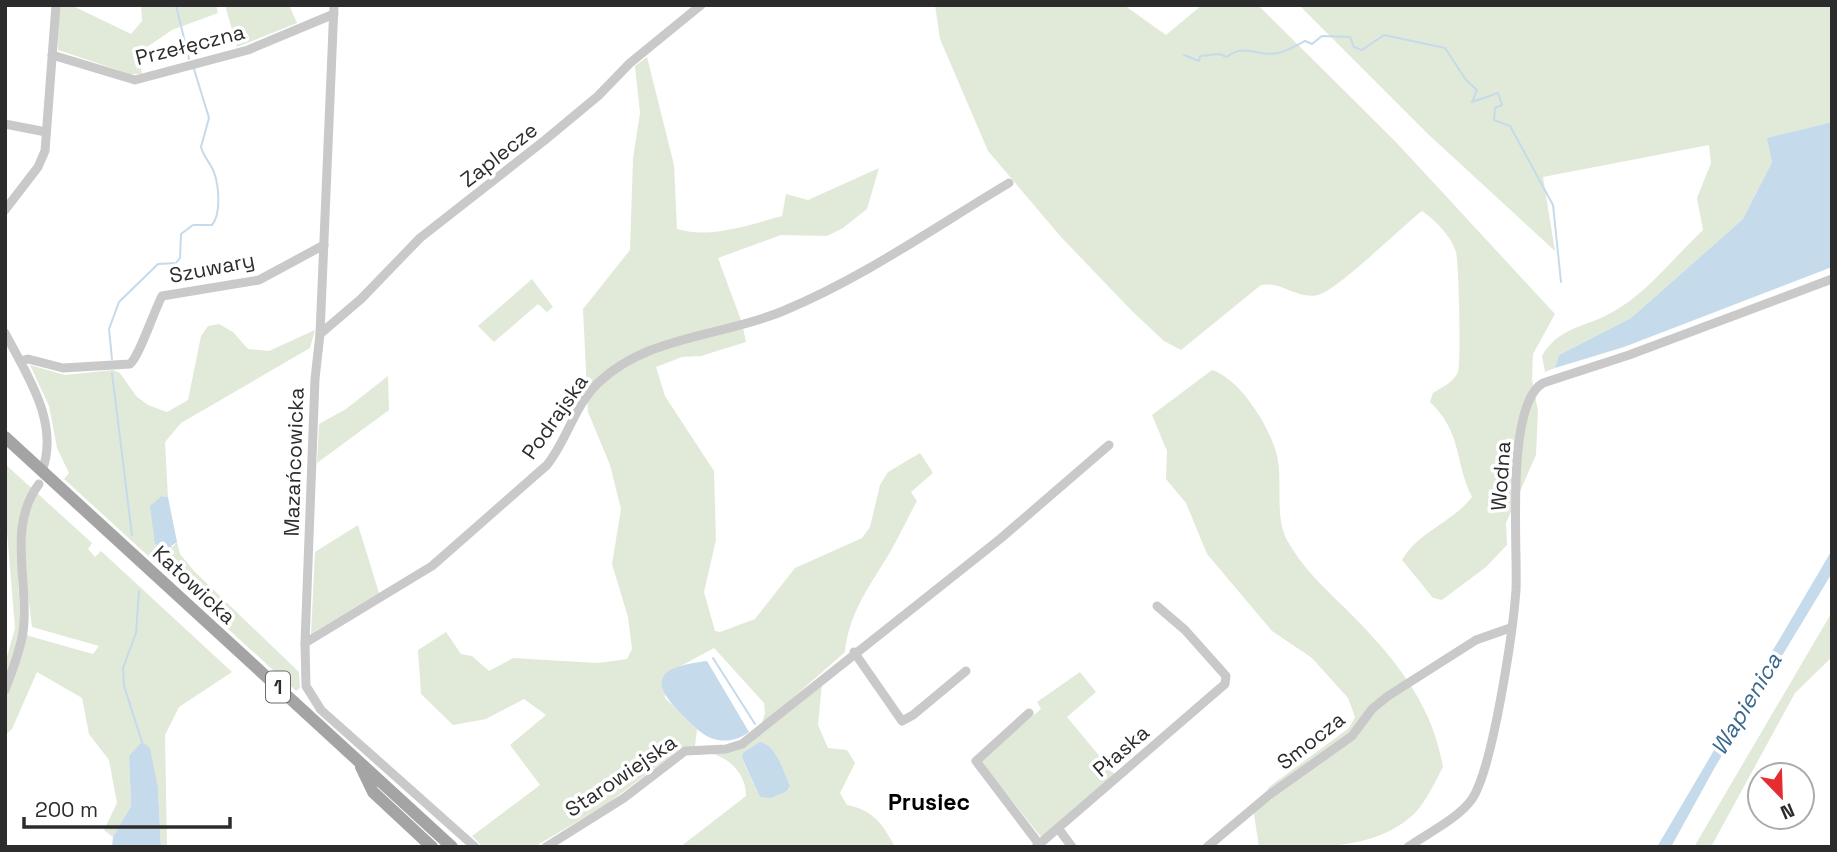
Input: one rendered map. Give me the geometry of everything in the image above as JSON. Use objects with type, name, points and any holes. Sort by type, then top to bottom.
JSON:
[{"type":"main road","name":"Katowicka","points":[[5,437],[41,478],[452,847]]},
{"type":"main road","name":"Katowicka","points":[[358,760],[373,792],[432,847]]},
{"type":"street","points":[[5,210],[38,167],[45,151],[56,5]]},
{"type":"street","name":"Zaplecze","points":[[320,334],[361,299],[420,238],[545,141],[598,96],[630,63],[701,5]]},
{"type":"street","name":"Przełęczna","points":[[52,55],[135,80],[248,50],[334,10]]},
{"type":"street","name":"Mazańcowicka","points":[[334,10],[320,334],[315,379],[305,643],[306,685],[314,702],[475,847]]},
{"type":"street","points":[[5,124],[46,132]]},
{"type":"street","name":"Podrajska","points":[[305,643],[432,566],[529,481],[561,447],[582,402],[597,384],[618,368],[649,349],[727,331],[815,297],[1009,183]]},
{"type":"street","name":"Szuwary","points":[[20,362],[28,359],[64,368],[130,364],[137,359],[151,316],[162,296],[259,280],[324,246]]},
{"type":"street","name":"Wodna","points":[[1408,847],[1470,802],[1478,788],[1488,756],[1515,593],[1514,500],[1519,446],[1527,405],[1537,386],[1832,279]]},
{"type":"street","points":[[5,333],[48,427],[48,456],[28,504],[20,543],[23,632],[5,690]]},
{"type":"street","name":"Starowiejska","points":[[546,847],[624,798],[685,751],[726,749],[742,744],[854,652],[1000,539],[1108,445]]},
{"type":"street","name":"Płaska","points":[[1029,713],[976,761],[1038,845],[1225,684],[1226,676],[1185,630],[1157,606]]},
{"type":"street","name":"Smocza","points":[[1207,847],[1269,795],[1352,736],[1373,709],[1388,696],[1476,640],[1510,628]]},
{"type":"street","points":[[854,652],[902,721],[966,671]]},
{"type":"street","points":[[1058,828],[1072,847]]},
{"type":"green space","points":[[59,5],[71,5],[131,34],[142,21],[141,5],[216,5],[218,13],[172,30],[138,53],[142,74],[130,74],[58,50]]},
{"type":"green space","points":[[225,5],[289,5],[297,23],[237,47]]},
{"type":"green space","points":[[935,5],[1124,5],[1166,35],[1202,5],[1258,5],[1395,141],[1555,314],[1533,354],[1532,379],[1538,411],[1536,455],[1506,523],[1507,545],[1486,567],[1442,600],[1433,598],[1402,560],[1417,542],[1472,497],[1448,425],[1430,402],[1433,393],[1454,379],[1459,365],[1456,252],[1437,224],[1422,211],[1340,282],[1318,295],[1303,295],[1269,284],[1261,285],[1181,350],[1164,341],[1132,311],[1061,237],[988,151],[940,39]]},
{"type":"green space","points":[[1299,5],[1832,5],[1832,122],[1768,138],[1772,162],[1743,219],[1631,318],[1559,355],[1555,368],[1545,372],[1542,356],[1555,340],[1609,314],[1635,297],[1703,230],[1697,198],[1711,163],[1709,145],[1543,177],[1555,251],[1429,135]]},
{"type":"green space","points":[[647,57],[674,165],[677,229],[717,232],[782,216],[786,194],[808,200],[879,168],[867,209],[843,228],[827,236],[781,235],[718,258],[742,323],[746,342],[701,356],[682,357],[656,367],[665,396],[714,471],[716,540],[704,592],[715,631],[720,632],[755,619],[795,568],[862,538],[870,527],[880,485],[888,472],[920,453],[933,473],[911,492],[917,501],[855,613],[845,652],[761,726],[765,713],[764,703],[714,648],[666,674],[665,698],[697,730],[695,746],[683,747],[607,804],[534,847],[483,847],[472,836],[540,785],[510,745],[546,715],[524,699],[486,719],[453,725],[421,694],[418,650],[446,632],[461,654],[472,656],[489,671],[513,658],[598,663],[627,659],[632,649],[628,617],[612,564],[621,509],[610,465],[588,412],[583,309],[630,250],[633,158],[640,113],[635,66]]},
{"type":"green space","points":[[532,279],[553,307],[547,312],[538,304],[494,342],[478,326]]},
{"type":"green space","points":[[219,324],[233,332],[248,349],[269,351],[315,330],[310,348],[181,423],[165,442],[168,497],[162,496],[172,548],[177,542],[180,554],[195,572],[299,672],[300,688],[296,691],[64,479],[69,473],[57,448],[49,406],[30,365],[65,375],[113,370],[120,373],[136,396],[148,405],[167,412],[188,400],[201,336],[208,326]]},
{"type":"green space","points":[[1212,370],[1223,375],[1244,395],[1270,436],[1278,461],[1283,531],[1293,550],[1313,576],[1393,661],[1419,700],[1438,743],[1443,767],[1427,797],[1415,813],[1399,826],[1381,835],[1322,847],[1259,847],[1254,814],[1269,787],[1349,728],[1355,717],[1348,698],[1312,658],[1272,631],[1207,554],[1186,503],[1166,479],[1167,451],[1152,415]]},
{"type":"green space","points":[[388,376],[389,410],[317,463],[319,424],[346,409]]},
{"type":"green space","points":[[5,464],[92,543],[88,549],[95,557],[101,551],[232,672],[179,707],[165,735],[167,847],[161,847],[158,788],[129,756],[131,806],[113,837],[104,830],[117,803],[109,760],[89,734],[82,698],[37,672],[12,729],[5,735],[5,664],[15,628],[5,508]],"holes":[[[26,537],[24,561],[32,627],[99,646],[93,654],[29,636],[20,627],[17,541]]]},
{"type":"green space","points":[[358,525],[379,593],[311,634],[315,552]]},
{"type":"green space","points":[[1832,612],[1832,657],[1795,693],[1758,761],[1746,761],[1746,783],[1711,847],[1694,847]]},
{"type":"green space","points":[[1080,672],[1096,692],[1067,717],[1116,776],[1041,837],[980,761],[1041,709],[1037,702]]},
{"type":"green space","points":[[822,683],[818,725],[828,748],[847,750],[855,763],[840,793],[847,805],[864,810],[876,819],[895,847],[680,847],[746,796],[743,780],[735,767],[707,752],[726,751]],"holes":[[[743,753],[775,754],[789,789],[760,797],[742,759]]]},
{"type":"water","points":[[1832,122],[1832,267],[1624,347],[1555,368],[1559,355],[1631,318],[1743,219],[1772,162],[1767,138]]},
{"type":"water","points":[[162,496],[168,497],[177,542],[167,549],[155,544],[150,506]]},
{"type":"water","name":"Wapienica","points":[[1832,550],[1832,573],[1715,767],[1671,847],[1657,847]]},
{"type":"water","points":[[707,661],[749,732],[738,738],[726,741],[703,734],[682,715],[664,692],[663,676],[669,671]]},
{"type":"water","points":[[142,742],[150,748],[158,788],[161,847],[112,847],[113,837],[131,806],[129,756]]},
{"type":"water","points":[[760,742],[766,744],[775,754],[790,786],[787,791],[771,798],[760,797],[742,758],[743,753]]},
{"type":"waterway","points":[[176,5],[189,59]]},
{"type":"waterway","points":[[1184,55],[1199,61],[1200,56],[1219,54],[1227,57],[1246,50],[1271,54],[1285,51],[1305,41],[1312,44],[1322,36],[1350,37],[1354,47],[1362,50],[1384,35],[1445,48],[1466,80],[1477,90],[1472,102],[1498,93],[1502,105],[1495,108],[1494,120],[1510,126],[1553,205],[1561,282]]},
{"type":"waterway","points":[[112,359],[109,329],[119,302],[158,264],[176,263],[180,258],[181,234],[193,225],[212,225],[217,213],[216,179],[201,147],[209,118],[194,69]]},
{"type":"waterway","points":[[112,373],[132,535]]},
{"type":"waterway","points":[[139,591],[136,633],[123,668],[124,686],[142,742]]},
{"type":"waterway","points":[[713,658],[755,724]]},
{"type":"district","name":"Prusiec","points":[[929,802]]}]
